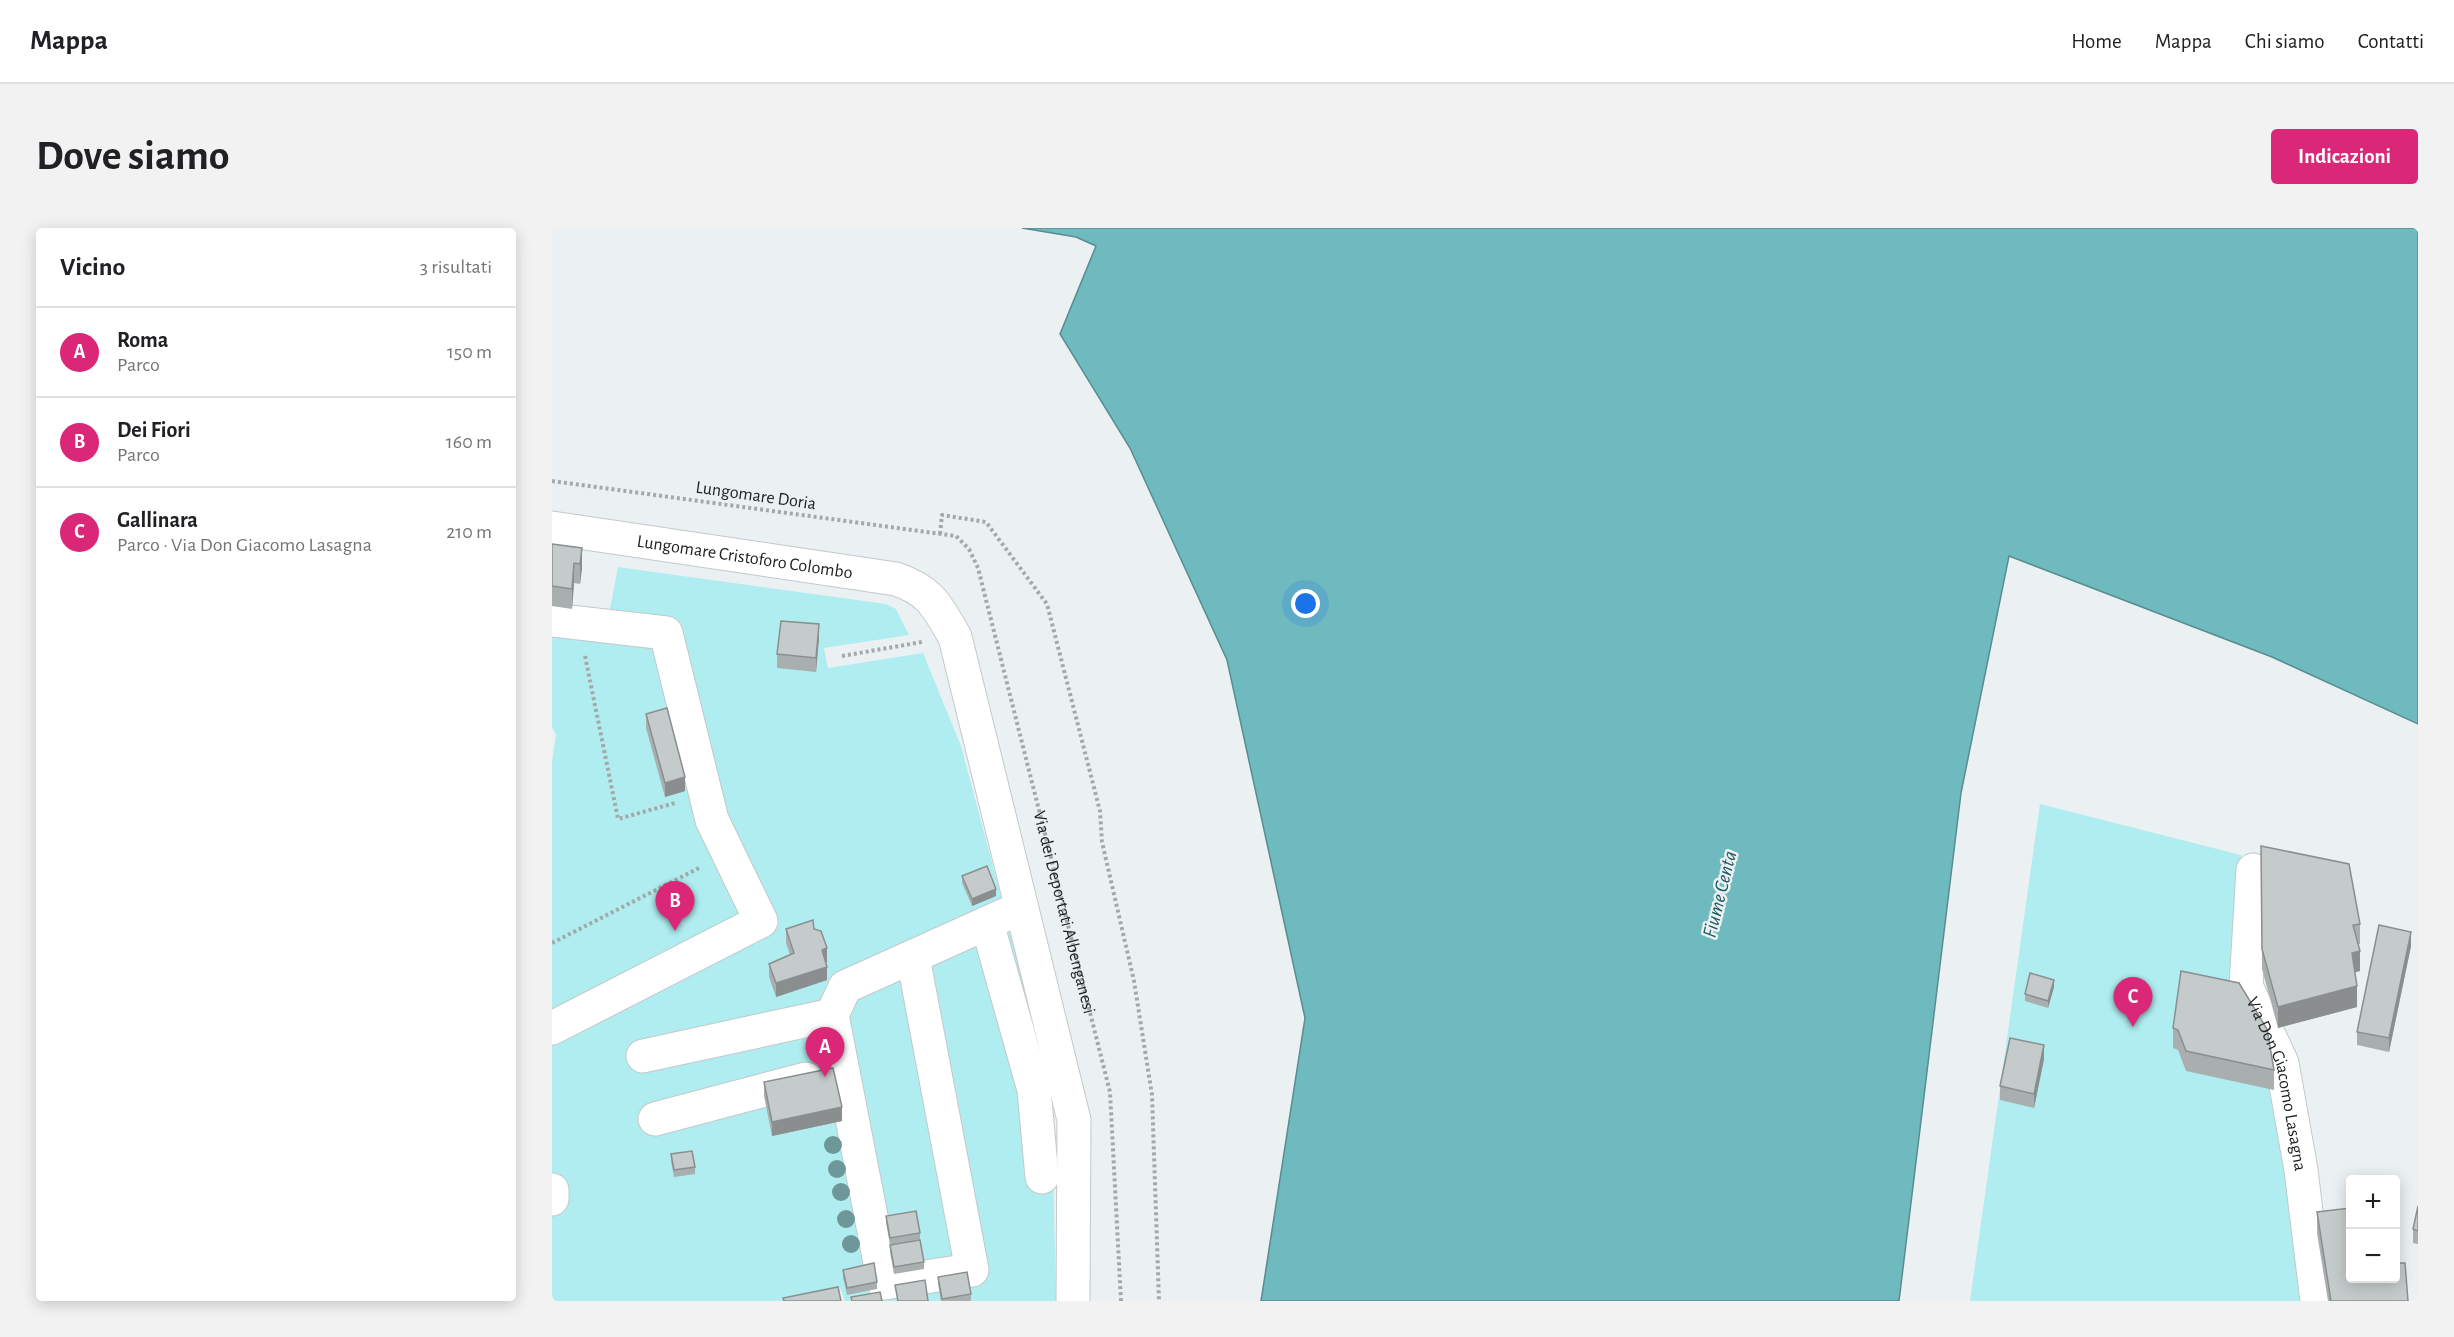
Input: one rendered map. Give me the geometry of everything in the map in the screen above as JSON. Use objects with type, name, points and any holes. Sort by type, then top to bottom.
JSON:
[{"type":"street","name":"Lungomare Cristoforo Colombo","points":[[552,528],[896,579],[915,585],[932,597],[956,637]]},
{"type":"street","points":[[552,1028],[760,921],[712,820],[666,633],[565,621]]},
{"type":"street","points":[[956,637],[1074,1120],[1073,1301]]},
{"type":"street","name":"Via Don Giacomo Lasagna","points":[[2253,870],[2246,986],[2282,1064],[2301,1170],[2317,1301]]},
{"type":"street","points":[[913,957],[972,1270],[884,1282],[832,1015],[845,987],[1022,907]]},
{"type":"street","points":[[987,923],[1034,1090],[1042,1177]]},
{"type":"street","points":[[643,1056],[832,1015]]},
{"type":"street","points":[[655,1119],[843,1069]]},
{"type":"street","points":[[552,1190],[552,1199]]},
{"type":"path","name":"Lungomare Doria","points":[[552,481],[956,536]]},
{"type":"path","points":[[940,534],[942,515],[986,522],[1047,604],[1100,811],[1102,842],[1134,981],[1152,1095],[1159,1301]]},
{"type":"path","name":"Via dei Deportati Albenganesi","points":[[956,536],[969,549],[978,568],[1110,1092],[1121,1301]]},
{"type":"path","points":[[565,621],[618,819],[706,794]]},
{"type":"path","points":[[842,656],[956,637]]},
{"type":"path","points":[[552,943],[728,854]]},
{"type":"shaded area","points":[[618,567],[886,604],[896,609],[909,635],[824,648],[828,668],[923,653],[961,746],[1021,971],[1052,1114],[1056,1301],[845,1301],[840,1288],[786,1301],[552,1301],[552,762],[556,735],[552,727],[552,608],[609,614]]},
{"type":"shaded area","points":[[2040,804],[2241,855],[2239,988],[2276,1065],[2310,1301],[1970,1301]]},
{"type":"water","name":"Fiume Centa","points":[[1022,228],[2418,228],[2418,724],[2272,657],[2009,556],[1961,793],[1899,1301],[1261,1301],[1305,1018],[1227,660],[1130,448],[1060,334],[1096,246],[1076,237]]},
{"type":"building","points":[[552,544],[582,548],[580,564],[574,563],[572,589],[552,586]]},
{"type":"building","points":[[781,621],[819,624],[816,658],[777,654]]},
{"type":"building","points":[[667,708],[685,777],[665,783],[646,714]]},
{"type":"building","points":[[2261,846],[2349,864],[2360,924],[2353,925],[2360,951],[2352,953],[2357,986],[2278,1007],[2262,949]]},
{"type":"building","points":[[987,866],[996,889],[972,899],[962,876]]},
{"type":"building","points":[[813,920],[814,929],[821,931],[827,948],[822,950],[827,967],[776,983],[769,964],[794,953],[786,929]]},
{"type":"building","points":[[2379,925],[2411,932],[2389,1038],[2357,1032]]},
{"type":"building","points":[[2181,971],[2239,983],[2267,1029],[2274,1070],[2186,1051],[2178,1030],[2173,1028]]},
{"type":"building","points":[[2030,973],[2054,980],[2048,1001],[2025,994]]},
{"type":"building","points":[[2010,1038],[2044,1045],[2034,1094],[2000,1086]]},
{"type":"building","points":[[833,1068],[842,1107],[772,1122],[764,1082]]},
{"type":"building","points":[[692,1151],[695,1167],[674,1170],[671,1154]]},
{"type":"building","points":[[2418,1206],[2418,1231],[2413,1229]]},
{"type":"building","points":[[2346,1208],[2346,1283],[2400,1283],[2400,1263],[2405,1263],[2408,1301],[2331,1301],[2317,1212]]},
{"type":"building","points":[[916,1211],[920,1233],[890,1238],[886,1216]]},
{"type":"building","points":[[920,1240],[924,1262],[894,1267],[890,1245]]},
{"type":"building","points":[[874,1263],[877,1282],[847,1288],[843,1270]]},
{"type":"building","points":[[967,1272],[971,1294],[942,1299],[938,1277]]},
{"type":"building","points":[[925,1280],[928,1301],[898,1301],[895,1285]]},
{"type":"building","points":[[838,1287],[841,1301],[784,1301],[783,1298]]},
{"type":"building","points":[[880,1292],[882,1301],[852,1301],[851,1297]]},
{"type":"place","name":"Dei Fiori","points":[[675,931]]},
{"type":"place","name":"Gallinara","points":[[2133,1027]]},
{"type":"place","name":"Roma","points":[[825,1077]]}]
